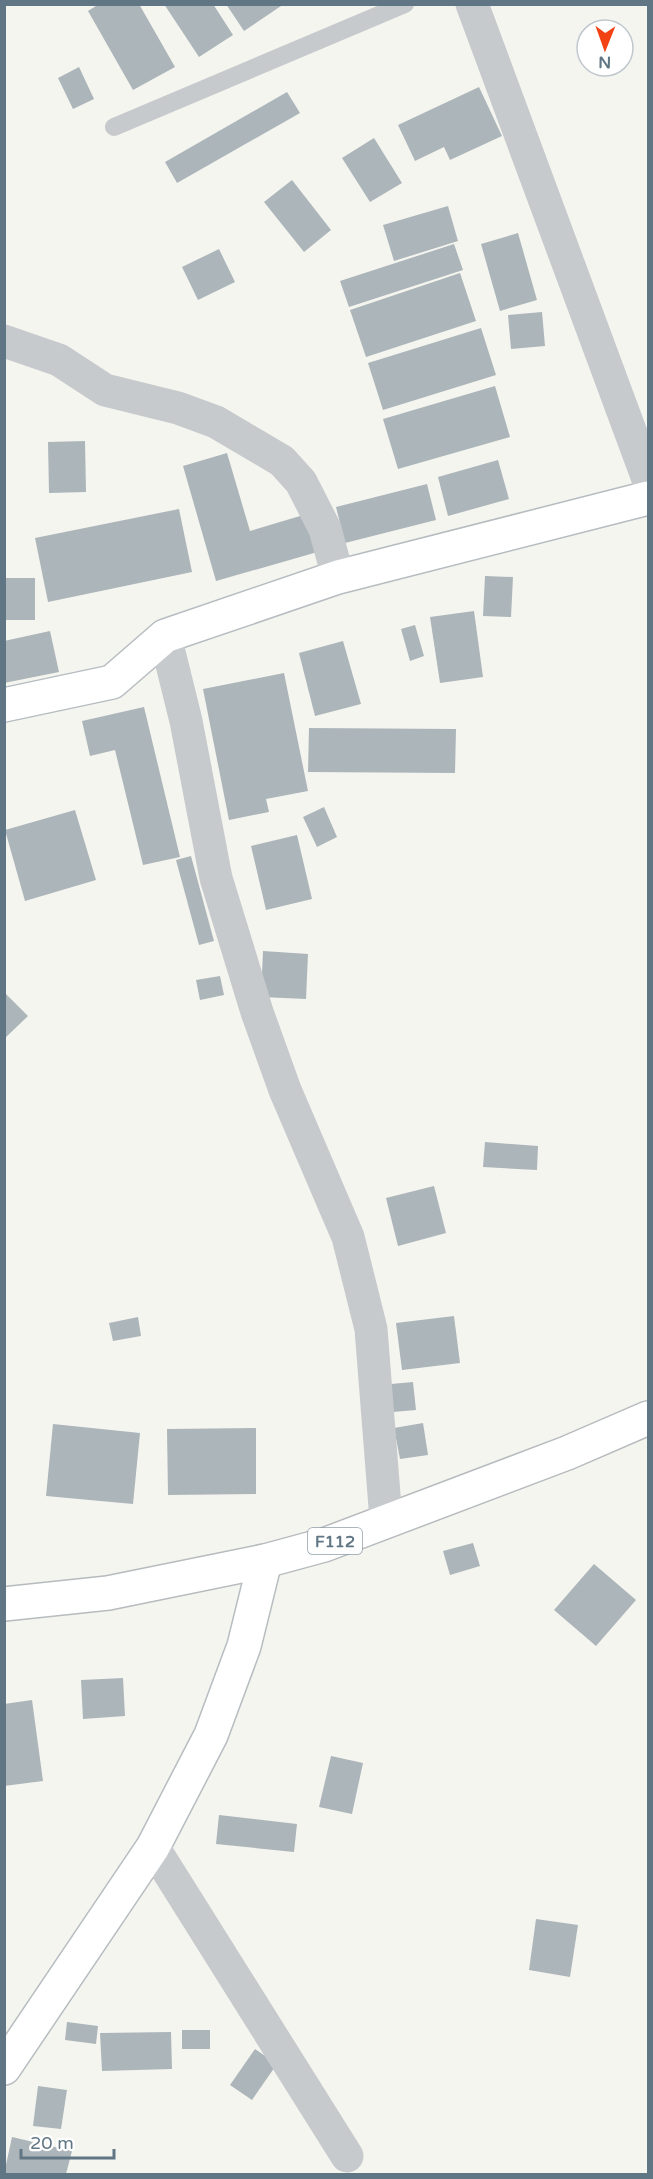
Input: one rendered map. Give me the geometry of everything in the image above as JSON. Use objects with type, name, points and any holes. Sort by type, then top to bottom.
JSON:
[{"type":"street","points":[[472,4],[648,479]]},
{"type":"street","points":[[4,340],[59,360],[105,390],[178,408],[216,422],[282,461],[301,482],[325,529],[338,577]]},
{"type":"street","points":[[4,705],[112,682],[165,636],[338,577],[648,498]]},
{"type":"street","points":[[165,636],[186,721],[219,889],[256,1012],[285,1090],[348,1237],[372,1341],[386,1520]]},
{"type":"street","name":"F112","points":[[4,1604],[108,1593],[265,1561],[324,1545],[567,1453],[648,1418]]},
{"type":"street","points":[[4,2068],[153,1847],[211,1735],[244,1646],[265,1561]]},
{"type":"street","points":[[153,1847],[346,2157]]},
{"type":"lane","points":[[114,128],[405,4]]},
{"type":"building","points":[[99,4],[139,4],[175,67],[133,90],[88,11]]},
{"type":"building","points":[[164,4],[213,4],[233,35],[199,57]]},
{"type":"building","points":[[226,4],[284,4],[244,31]]},
{"type":"building","points":[[79,67],[94,99],[73,109],[58,78]]},
{"type":"building","points":[[479,87],[502,136],[450,160],[444,147],[415,161],[398,125]]},
{"type":"building","points":[[287,92],[300,113],[177,183],[165,162]]},
{"type":"building","points":[[374,138],[402,183],[370,202],[342,158]]},
{"type":"building","points":[[292,180],[331,230],[304,252],[264,202]]},
{"type":"building","points":[[448,206],[458,241],[394,261],[383,225]]},
{"type":"building","points":[[518,233],[537,300],[500,311],[481,244]]},
{"type":"building","points":[[454,244],[463,270],[349,307],[340,281]]},
{"type":"building","points":[[219,249],[235,282],[198,300],[182,267]]},
{"type":"building","points":[[460,273],[476,321],[366,357],[350,310]]},
{"type":"building","points":[[542,312],[545,346],[511,349],[508,315]]},
{"type":"building","points":[[481,328],[496,375],[383,410],[368,363]]},
{"type":"building","points":[[495,386],[510,437],[398,469],[383,419]]},
{"type":"building","points":[[85,441],[86,492],[49,493],[48,442]]},
{"type":"building","points":[[227,453],[250,531],[310,513],[321,551],[216,581],[183,466]]},
{"type":"building","points":[[498,460],[509,499],[448,516],[438,477]]},
{"type":"building","points":[[427,484],[436,520],[345,543],[336,507]]},
{"type":"building","points":[[179,509],[192,572],[48,602],[35,538]]},
{"type":"building","points":[[485,576],[513,577],[511,617],[483,616]]},
{"type":"building","points":[[4,578],[35,578],[35,620],[4,620]]},
{"type":"building","points":[[474,611],[483,677],[440,683],[430,617]]},
{"type":"building","points":[[415,625],[424,656],[410,661],[401,629]]},
{"type":"building","points":[[50,631],[59,672],[4,683],[4,641]]},
{"type":"building","points":[[343,641],[361,704],[315,716],[299,653]]},
{"type":"building","points":[[284,673],[308,791],[266,799],[269,812],[229,820],[203,689]]},
{"type":"building","points":[[144,707],[180,857],[143,865],[115,750],[90,756],[82,721]]},
{"type":"building","points":[[309,728],[456,729],[455,773],[308,772]]},
{"type":"building","points":[[324,807],[337,837],[317,847],[303,817]]},
{"type":"building","points":[[75,810],[96,880],[25,901],[5,830]]},
{"type":"building","points":[[297,835],[312,899],[266,910],[251,846]]},
{"type":"building","points":[[191,856],[214,941],[199,945],[176,860]]},
{"type":"building","points":[[263,951],[308,954],[306,999],[261,997]]},
{"type":"building","points":[[220,976],[224,995],[200,1000],[196,980]]},
{"type":"building","points":[[4,992],[28,1016],[4,1039]]},
{"type":"building","points":[[485,1142],[538,1146],[537,1170],[483,1167]]},
{"type":"building","points":[[434,1186],[446,1233],[398,1246],[386,1198]]},
{"type":"building","points":[[454,1316],[460,1363],[402,1370],[396,1323]]},
{"type":"building","points":[[138,1317],[141,1336],[113,1341],[109,1323]]},
{"type":"building","points":[[413,1382],[416,1410],[393,1412],[391,1384]]},
{"type":"building","points":[[423,1423],[428,1455],[400,1459],[394,1428]]},
{"type":"building","points":[[53,1424],[140,1433],[133,1504],[46,1496]]},
{"type":"building","points":[[256,1428],[256,1494],[168,1495],[167,1429]]},
{"type":"building","points":[[473,1543],[480,1566],[450,1575],[443,1551]]},
{"type":"building","points":[[594,1564],[636,1600],[596,1646],[554,1610]]},
{"type":"building","points":[[123,1678],[125,1716],[83,1719],[81,1680]]},
{"type":"building","points":[[32,1700],[43,1781],[4,1786],[4,1704]]},
{"type":"building","points":[[331,1756],[363,1763],[352,1814],[319,1807]]},
{"type":"building","points":[[219,1815],[297,1824],[294,1852],[216,1844]]},
{"type":"building","points":[[536,1919],[578,1925],[570,1977],[529,1970]]},
{"type":"building","points":[[67,2022],[98,2026],[96,2044],[65,2040]]},
{"type":"building","points":[[182,2030],[210,2030],[210,2049],[182,2049]]},
{"type":"building","points":[[171,2032],[172,2069],[102,2071],[100,2033]]},
{"type":"building","points":[[255,2049],[277,2064],[252,2100],[230,2085]]},
{"type":"building","points":[[38,2086],[67,2090],[61,2129],[33,2126]]},
{"type":"building","points":[[12,2137],[72,2151],[66,2174],[4,2174]]}]
